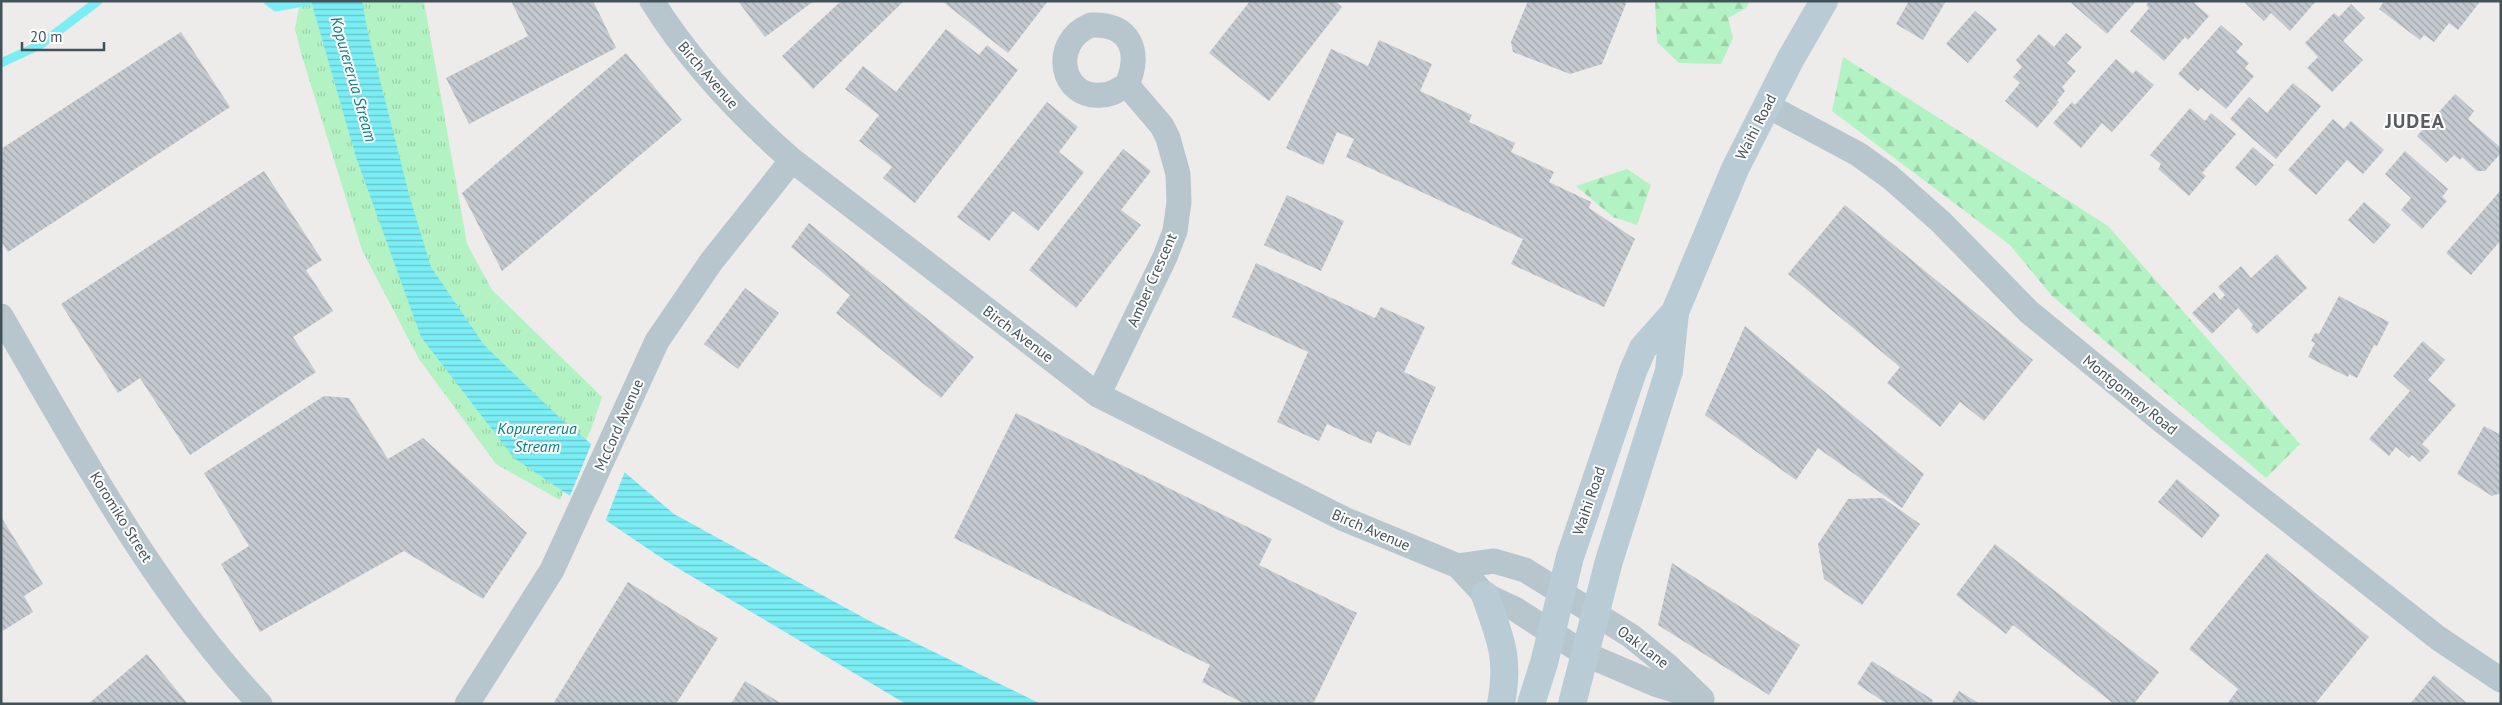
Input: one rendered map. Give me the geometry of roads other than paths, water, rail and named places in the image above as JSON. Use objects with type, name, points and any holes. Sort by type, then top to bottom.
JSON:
[{"type":"main road","name":"Waihi Road","points":[[1531,704],[1568,643],[1578,603],[1609,561],[1669,371],[1675,312],[1731,177],[1766,105],[1824,1]]},
{"type":"main road","name":"Waihi Road","points":[[1572,704],[1568,643],[1578,603],[1570,554],[1633,371],[1643,348],[1675,312]]},
{"type":"main road","points":[[1485,595],[1501,643],[1506,667],[1501,704]]},
{"type":"street","name":"Birch Avenue","points":[[652,1],[689,55],[748,120],[792,160],[1098,395],[1344,519],[1458,566],[1485,595],[1514,609],[1568,643]]},
{"type":"street","name":"Amber Crescent","points":[[1098,395],[1165,257],[1175,231],[1179,202],[1178,174],[1168,138],[1162,126],[1127,85]]},
{"type":"street","name":"Montgomery Road","points":[[1766,105],[1858,154],[1890,177],[1941,222],[2029,312],[2161,420],[2438,638],[2501,680]]},
{"type":"street","name":"McCord Avenue","points":[[466,704],[552,570],[640,377],[673,315],[711,262],[792,160]]},
{"type":"street","name":"Koromiko Street","points":[[1,316],[155,572],[232,674],[260,704]]},
{"type":"street","points":[[1458,566],[1494,561],[1525,570],[1578,603]]},
{"type":"street","name":"Oak Lane","points":[[1578,603],[1631,636],[1668,666],[1706,701]]},
{"type":"street","name":"Oak Lane","points":[[1568,643],[1655,684],[1706,701]]},
{"type":"water","name":"Kopurererua Stream","points":[[311,1],[362,1],[368,33],[410,198],[431,267],[484,345],[558,416],[674,514],[866,619],[1041,704],[906,704],[666,561],[514,458],[421,337],[356,157]]},
{"type":"waterway","points":[[1,63],[40,45],[98,1]]},
{"type":"waterway","points":[[268,1],[276,7],[308,1]]},
{"type":"district","name":"JUDEA","points":[[2415,121]]}]
